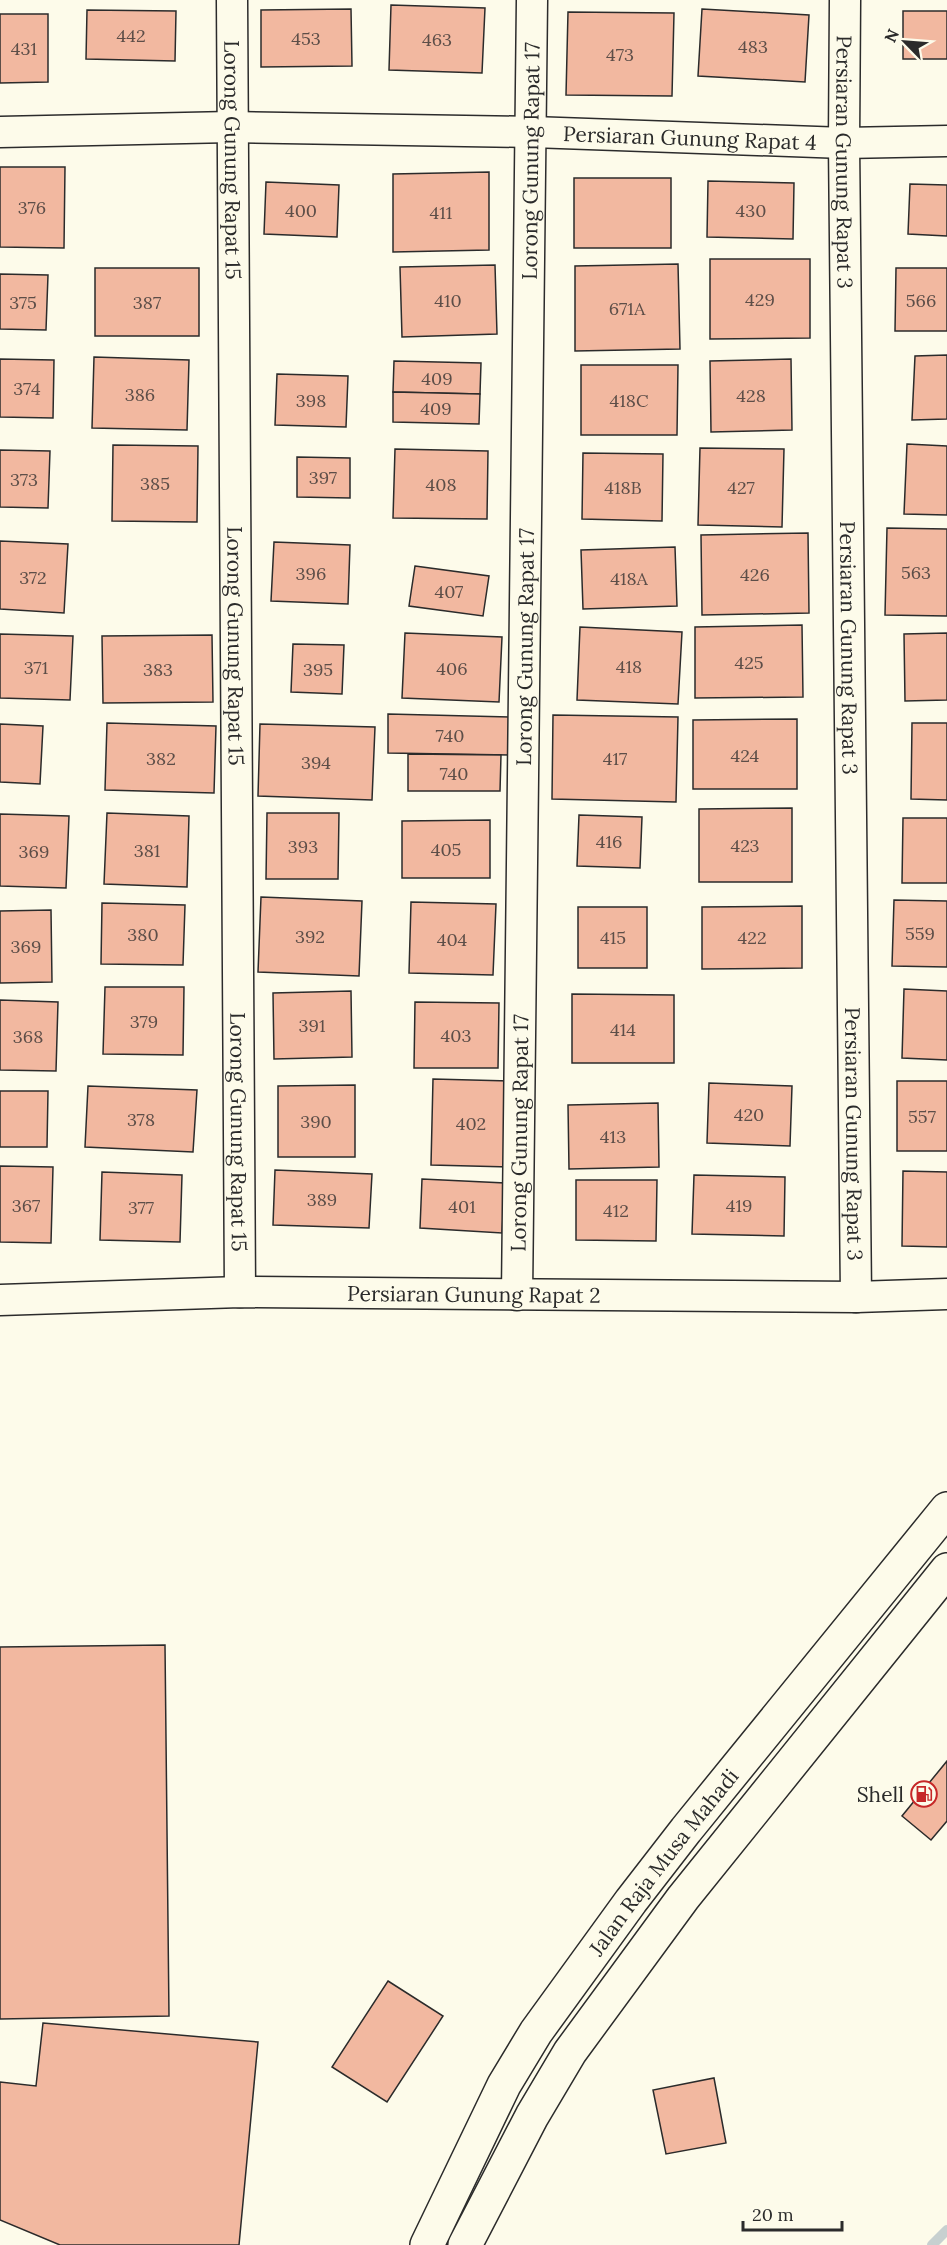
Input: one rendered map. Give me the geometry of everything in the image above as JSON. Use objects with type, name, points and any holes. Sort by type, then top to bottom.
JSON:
[{"type":"main road","name":"Jalan Raja Musa Mahadi","points":[[427,2245],[504,2085],[536,2032],[661,1862],[947,1509]]},
{"type":"main road","name":"Jalan Raja Musa Mahadi","points":[[465,2245],[532,2116],[570,2052],[683,1898],[947,1570]]},
{"type":"street","name":"Lorong Gunung Rapat 15","points":[[232,0],[240,1292]]},
{"type":"street","name":"Lorong Gunung Rapat 17","points":[[517,1295],[532,0]]},
{"type":"street","name":"Persiaran Gunung Rapat 3","points":[[845,0],[844,143],[856,1297]]},
{"type":"street","name":"Persiaran Gunung Rapat 4","points":[[0,132],[231,127],[532,132],[844,143],[947,141]]},
{"type":"street","name":"Persiaran Gunung Rapat 2","points":[[0,1300],[240,1292],[856,1297],[947,1294]]},
{"type":"building","points":[[391,5],[485,8],[482,73],[389,70]]},
{"type":"building","points":[[351,9],[352,66],[261,67],[261,10]]},
{"type":"building","points":[[702,9],[809,15],[805,82],[698,76]]},
{"type":"building","points":[[87,10],[176,11],[175,61],[86,59]]},
{"type":"building","points":[[903,11],[947,11],[947,59],[903,59]]},
{"type":"building","points":[[568,12],[674,13],[672,96],[566,95]]},
{"type":"building","points":[[0,14],[48,14],[48,82],[0,83]]},
{"type":"building","points":[[0,167],[65,167],[64,248],[0,247]]},
{"type":"building","points":[[489,172],[489,250],[393,252],[393,174]]},
{"type":"building","points":[[574,178],[671,178],[671,248],[574,248]]},
{"type":"building","points":[[708,181],[794,183],[793,239],[707,237]]},
{"type":"building","points":[[266,182],[339,185],[337,237],[264,234]]},
{"type":"building","points":[[910,184],[947,185],[947,236],[908,234]]},
{"type":"building","points":[[710,259],[810,259],[810,338],[710,339]]},
{"type":"building","points":[[678,264],[680,349],[575,351],[575,266]]},
{"type":"building","points":[[495,265],[497,334],[402,337],[400,267]]},
{"type":"building","points":[[95,268],[199,268],[199,336],[95,336]]},
{"type":"building","points":[[896,268],[947,268],[947,331],[895,331]]},
{"type":"building","points":[[0,274],[48,275],[46,330],[0,329]]},
{"type":"building","points":[[947,355],[947,419],[912,420],[915,356]]},
{"type":"building","points":[[94,357],[189,360],[187,430],[92,428]]},
{"type":"building","points":[[0,359],[54,360],[53,418],[0,417]]},
{"type":"building","points":[[791,359],[792,430],[711,432],[710,361]]},
{"type":"building","points":[[394,361],[481,363],[480,394],[393,392]]},
{"type":"building","points":[[581,365],[678,365],[677,435],[581,435]]},
{"type":"building","points":[[277,374],[348,376],[346,427],[275,425]]},
{"type":"building","points":[[393,392],[480,394],[479,424],[393,422]]},
{"type":"building","points":[[907,444],[947,446],[947,515],[904,514]]},
{"type":"building","points":[[113,445],[198,446],[197,522],[112,521]]},
{"type":"building","points":[[700,448],[784,449],[782,527],[698,525]]},
{"type":"building","points":[[395,449],[488,451],[487,519],[393,518]]},
{"type":"building","points":[[0,450],[50,451],[48,508],[0,507]]},
{"type":"building","points":[[583,453],[663,454],[662,521],[582,519]]},
{"type":"building","points":[[297,457],[350,458],[350,498],[297,497]]},
{"type":"building","points":[[887,528],[947,529],[947,616],[885,615]]},
{"type":"building","points":[[808,533],[809,613],[702,615],[701,535]]},
{"type":"building","points":[[0,541],[68,544],[64,613],[0,609]]},
{"type":"building","points":[[274,542],[350,545],[348,604],[271,601]]},
{"type":"building","points":[[675,547],[677,606],[583,609],[581,550]]},
{"type":"building","points":[[415,566],[489,576],[483,616],[409,606]]},
{"type":"building","points":[[802,625],[803,697],[695,698],[695,627]]},
{"type":"building","points":[[580,627],[682,632],[678,704],[577,700]]},
{"type":"building","points":[[405,633],[502,637],[499,702],[402,698]]},
{"type":"building","points":[[947,633],[947,700],[905,701],[904,634]]},
{"type":"building","points":[[0,634],[73,636],[70,700],[0,698]]},
{"type":"building","points":[[212,635],[213,702],[103,703],[102,636]]},
{"type":"building","points":[[293,644],[344,645],[342,694],[291,692]]},
{"type":"building","points":[[388,714],[512,717],[511,755],[388,753]]},
{"type":"building","points":[[553,715],[678,717],[676,802],[552,799]]},
{"type":"building","points":[[797,719],[797,789],[693,789],[693,720]]},
{"type":"building","points":[[107,723],[216,726],[214,793],[105,790]]},
{"type":"building","points":[[912,723],[947,723],[947,800],[911,799]]},
{"type":"building","points":[[0,724],[43,726],[40,784],[0,782]]},
{"type":"building","points":[[260,724],[375,727],[372,800],[258,796]]},
{"type":"building","points":[[408,754],[501,755],[500,791],[408,791]]},
{"type":"building","points":[[792,808],[792,882],[699,882],[699,809]]},
{"type":"building","points":[[107,813],[189,816],[187,887],[104,884]]},
{"type":"building","points":[[267,813],[339,813],[338,879],[266,879]]},
{"type":"building","points":[[0,814],[69,816],[66,888],[0,886]]},
{"type":"building","points":[[579,815],[642,817],[640,868],[577,866]]},
{"type":"building","points":[[903,818],[947,818],[947,883],[902,883]]},
{"type":"building","points":[[490,820],[490,878],[402,878],[402,821]]},
{"type":"building","points":[[261,897],[362,901],[359,976],[258,972]]},
{"type":"building","points":[[894,900],[947,901],[947,967],[892,966]]},
{"type":"building","points":[[411,902],[496,904],[493,975],[409,973]]},
{"type":"building","points":[[102,903],[185,905],[183,965],[101,964]]},
{"type":"building","points":[[802,906],[802,968],[702,969],[702,907]]},
{"type":"building","points":[[578,907],[647,907],[647,968],[578,968]]},
{"type":"building","points":[[51,910],[52,982],[0,983],[0,911]]},
{"type":"building","points":[[105,987],[184,987],[183,1055],[103,1054]]},
{"type":"building","points":[[904,989],[947,991],[947,1060],[902,1058]]},
{"type":"building","points":[[351,991],[352,1057],[274,1059],[273,993]]},
{"type":"building","points":[[572,994],[674,995],[674,1063],[572,1063]]},
{"type":"building","points":[[0,1000],[58,1002],[56,1071],[0,1070]]},
{"type":"building","points":[[415,1002],[499,1003],[498,1068],[414,1068]]},
{"type":"building","points":[[433,1079],[512,1081],[510,1167],[431,1165]]},
{"type":"building","points":[[897,1081],[947,1081],[947,1151],[897,1151]]},
{"type":"building","points":[[709,1083],[792,1086],[790,1146],[707,1143]]},
{"type":"building","points":[[355,1085],[355,1157],[278,1157],[278,1086]]},
{"type":"building","points":[[88,1086],[197,1090],[193,1152],[85,1147]]},
{"type":"building","points":[[0,1091],[48,1091],[47,1147],[0,1147]]},
{"type":"building","points":[[658,1103],[659,1167],[569,1169],[568,1105]]},
{"type":"building","points":[[0,1166],[53,1167],[51,1243],[0,1242]]},
{"type":"building","points":[[275,1170],[372,1174],[369,1228],[273,1225]]},
{"type":"building","points":[[903,1171],[947,1172],[947,1247],[902,1246]]},
{"type":"building","points":[[102,1172],[182,1175],[180,1242],[100,1240]]},
{"type":"building","points":[[694,1175],[785,1177],[784,1236],[692,1234]]},
{"type":"building","points":[[422,1179],[505,1183],[502,1233],[420,1228]]},
{"type":"building","points":[[576,1180],[657,1180],[656,1241],[576,1240]]},
{"type":"building","points":[[165,1645],[169,2016],[0,2019],[0,1647]]},
{"type":"building","points":[[947,1761],[947,1821],[931,1840],[902,1816]]},
{"type":"building","points":[[388,1981],[443,2016],[387,2102],[332,2067]]},
{"type":"building","points":[[43,2023],[258,2042],[239,2245],[60,2245],[0,2220],[0,2082],[36,2086]]},
{"type":"building","points":[[714,2078],[726,2143],[666,2154],[653,2090]]},
{"type":"waterway","points":[[932,2245],[947,2230]]},
{"type":"place","name":"Shell","points":[[924,1794]]}]
